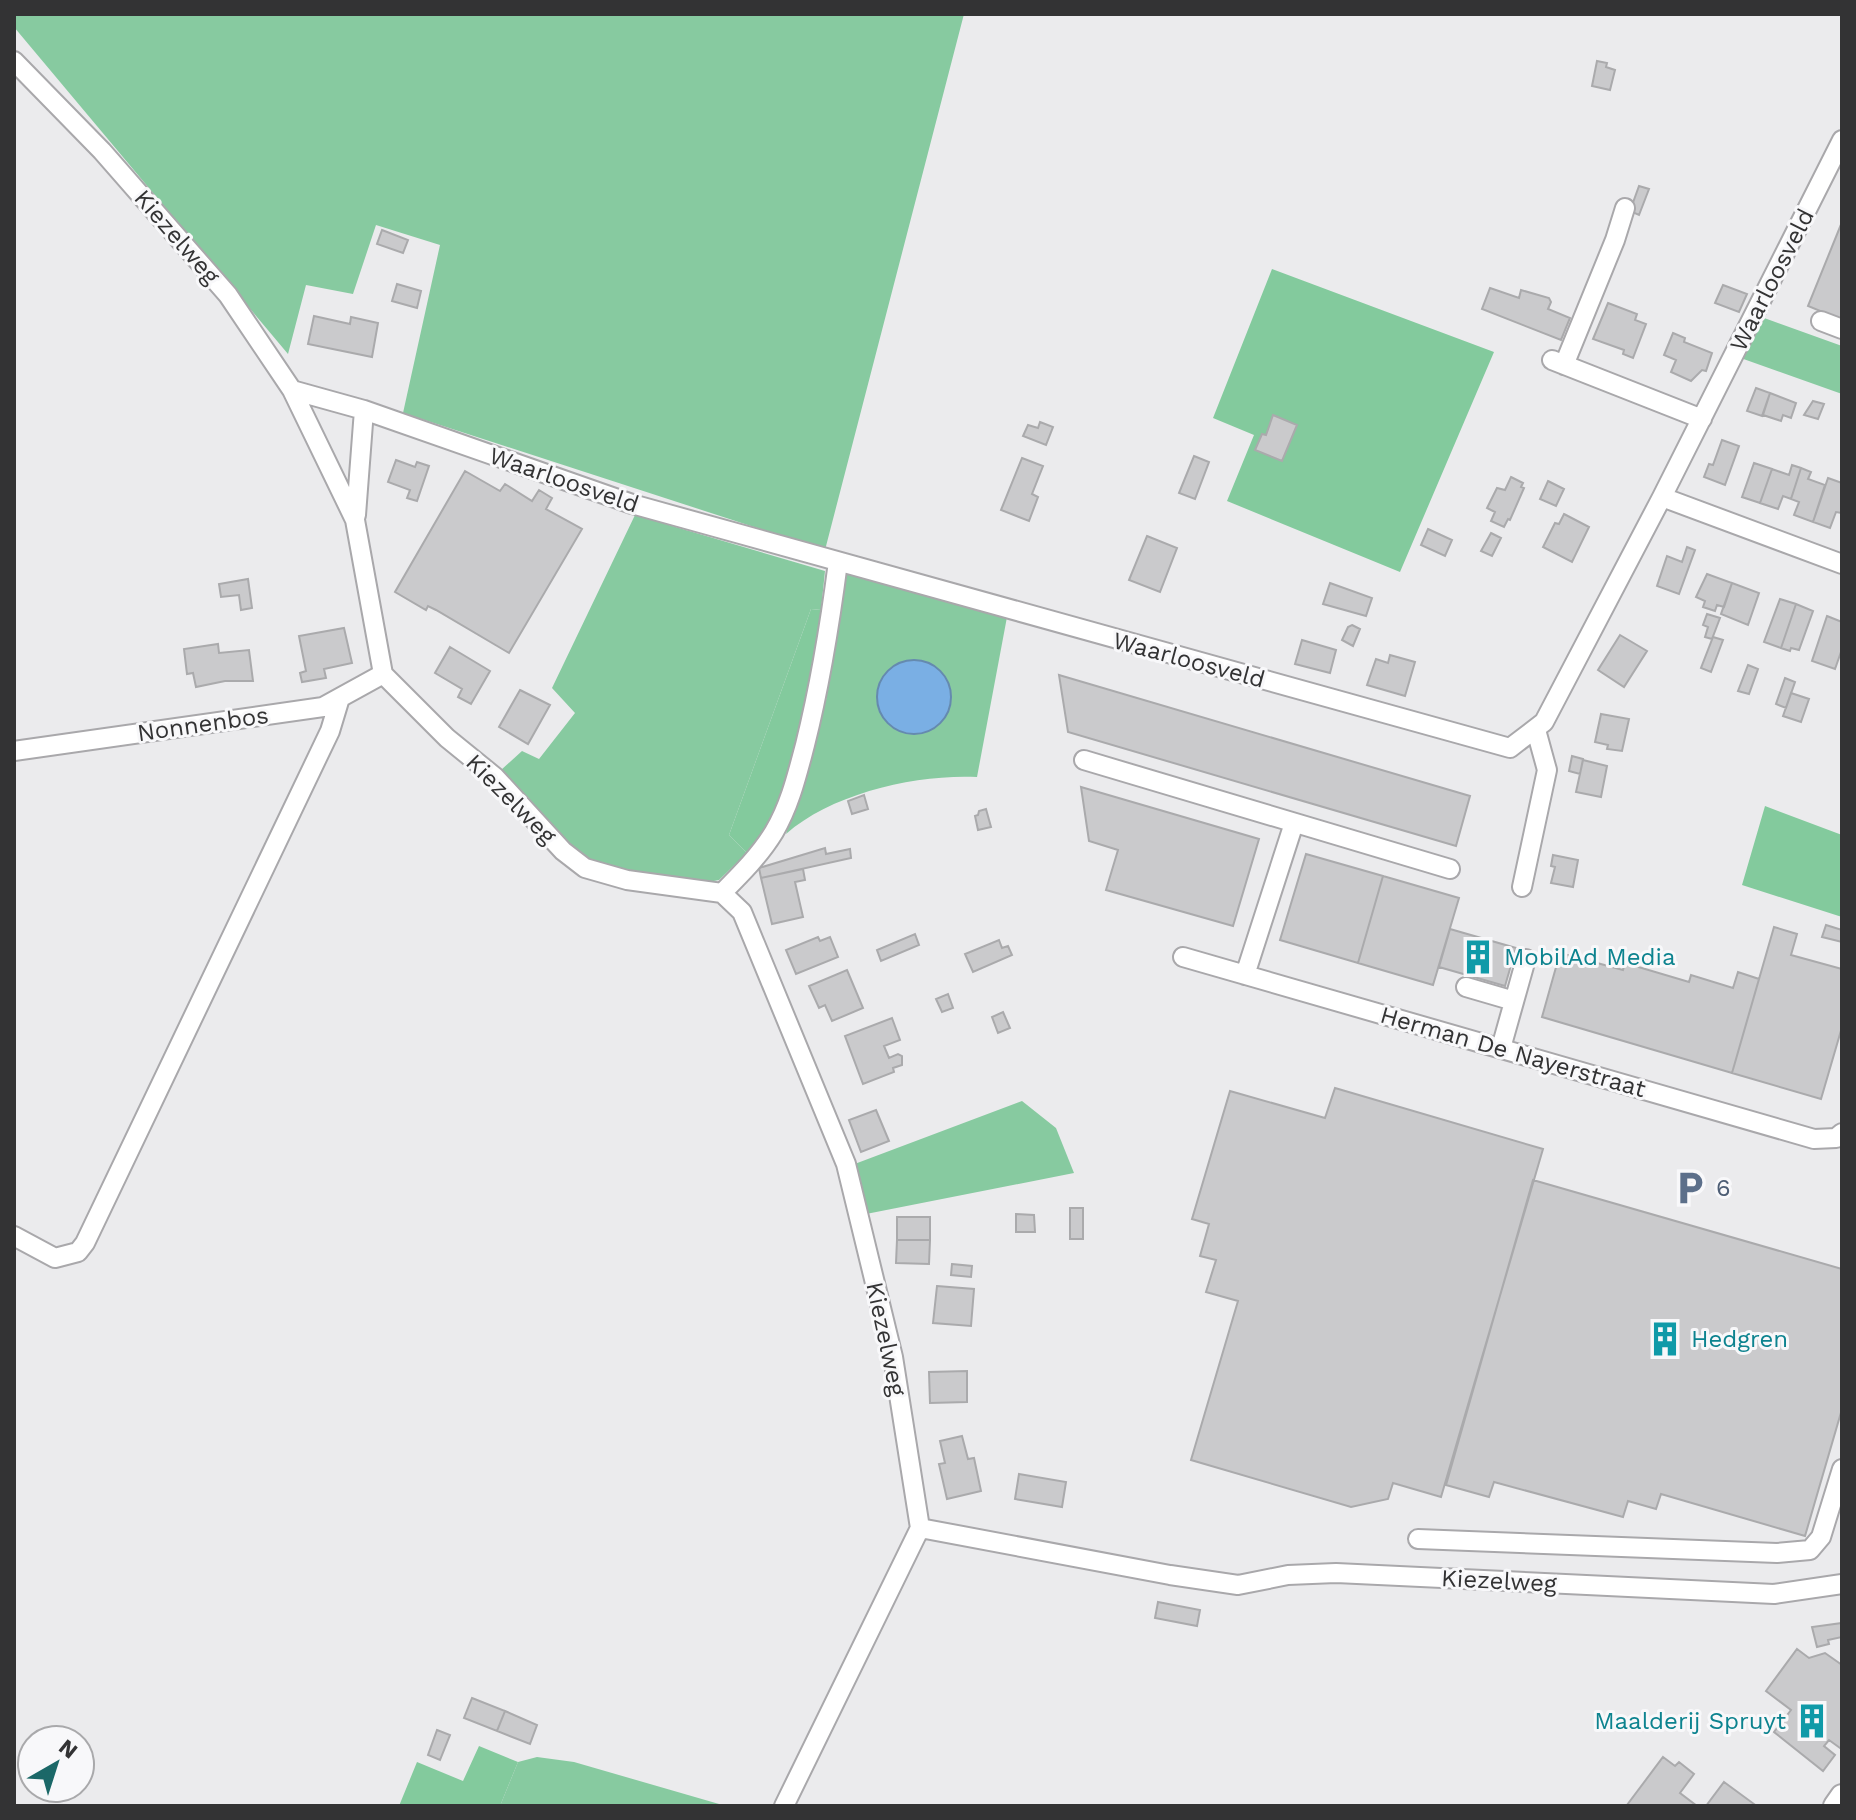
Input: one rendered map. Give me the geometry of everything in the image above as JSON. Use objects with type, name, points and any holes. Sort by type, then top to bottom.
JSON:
[{"type":"main road","points":[[1835,1806],[1842,1796]]},
{"type":"street","name":"Kiezelweg","points":[[14,61],[102,151],[228,295],[292,390],[327,456],[355,520],[383,674],[447,738],[495,777],[563,851],[585,868],[627,880],[722,893],[742,912],[846,1164],[893,1357],[920,1528],[1238,1585],[1288,1575],[1336,1573],[1774,1594],[1842,1584]]},
{"type":"street","name":"Waarloosveld","points":[[292,390],[364,410],[632,504],[1510,748],[1544,722],[1702,419],[1842,140]]},
{"type":"street","points":[[1625,208],[1615,240],[1558,362],[1702,419]]},
{"type":"street","points":[[1821,321],[1842,329]]},
{"type":"street","points":[[355,520],[364,410]]},
{"type":"street","points":[[1662,497],[1842,564]]},
{"type":"street","points":[[722,893],[752,862],[774,831],[793,792],[811,720],[838,562]]},
{"type":"street","name":"Nonnenbos","points":[[14,751],[323,707],[383,674]]},
{"type":"street","points":[[14,1236],[55,1258],[78,1252],[85,1243],[330,731],[340,698]]},
{"type":"street","points":[[1522,887],[1547,770],[1536,730]]},
{"type":"street","points":[[1084,760],[1450,869]]},
{"type":"street","points":[[1245,975],[1294,823]]},
{"type":"street","name":"Herman De Nayerstraat","points":[[1183,957],[1814,1139],[1836,1138],[1842,1133]]},
{"type":"street","points":[[1501,1048],[1526,959]]},
{"type":"street","points":[[1466,987],[1514,1001]]},
{"type":"street","points":[[1418,1539],[1777,1553],[1810,1550],[1821,1537],[1842,1469]]},
{"type":"street","points":[[784,1806],[920,1528]]},
{"type":"green space","points":[[14,14],[964,14],[825,550],[403,413],[440,245],[376,225],[353,294],[306,285],[288,354],[14,27]]},
{"type":"green space","points":[[1272,269],[1494,352],[1400,572],[1227,501],[1254,435],[1213,418]]},
{"type":"green space","points":[[1756,315],[1842,346],[1842,394],[1735,356]]},
{"type":"green space","points":[[635,515],[825,571],[821,610],[811,609],[729,835],[747,853],[719,880],[698,884],[606,867],[578,853],[501,770],[522,751],[539,759],[575,713],[552,688]]},
{"type":"green space","points":[[846,573],[1007,617],[977,777],[928,779],[876,789],[827,807],[786,834],[826,700]]},
{"type":"green space","points":[[811,609],[821,610],[810,689],[798,743],[772,817],[747,853],[729,835]]},
{"type":"green space","points":[[1765,806],[1842,835],[1842,917],[1742,885]]},
{"type":"green space","points":[[1022,1101],[1056,1128],[1074,1173],[861,1215],[844,1168]]},
{"type":"green space","points":[[479,1746],[518,1762],[500,1806],[399,1806],[417,1762],[463,1781]]},
{"type":"green space","points":[[537,1757],[574,1762],[726,1806],[500,1806],[518,1762]]},
{"type":"water","points":[[907,660],[921,660],[935,666],[945,676],[951,697],[949,711],[935,728],[921,734],[907,734],[893,728],[883,718],[877,704],[877,690],[883,676],[893,666]]},
{"type":"building","points":[[1597,61],[1607,63],[1606,67],[1615,70],[1610,90],[1592,86]]},
{"type":"building","points":[[1639,186],[1649,189],[1639,215],[1630,211]]},
{"type":"building","points":[[1842,222],[1842,320],[1808,306]]},
{"type":"building","points":[[382,230],[408,240],[403,253],[377,244]]},
{"type":"building","points":[[397,284],[421,291],[417,308],[392,301]]},
{"type":"building","points":[[1723,285],[1747,294],[1739,312],[1715,303]]},
{"type":"building","points":[[1490,288],[1519,298],[1521,290],[1549,298],[1548,309],[1570,318],[1561,340],[1482,309]]},
{"type":"building","points":[[1608,303],[1637,314],[1635,320],[1646,324],[1633,358],[1623,354],[1624,350],[1593,339]]},
{"type":"building","points":[[314,316],[350,324],[351,317],[378,323],[372,357],[308,344]]},
{"type":"building","points":[[1673,333],[1685,338],[1684,342],[1712,353],[1706,371],[1702,370],[1691,381],[1671,372],[1676,360],[1664,355]]},
{"type":"building","points":[[1756,388],[1770,393],[1762,416],[1747,411]]},
{"type":"building","points":[[1770,393],[1796,403],[1791,418],[1783,415],[1781,421],[1763,415]]},
{"type":"building","points":[[1813,401],[1824,404],[1818,419],[1804,415]]},
{"type":"building","points":[[1273,415],[1297,425],[1282,461],[1255,450],[1262,434],[1266,435]]},
{"type":"building","points":[[1040,422],[1053,427],[1046,445],[1023,436],[1028,425],[1038,428]]},
{"type":"building","points":[[1722,440],[1739,446],[1725,485],[1704,477],[1709,464],[1713,465]]},
{"type":"building","points":[[1194,456],[1209,462],[1195,499],[1179,493]]},
{"type":"building","points":[[1022,458],[1043,466],[1032,494],[1038,497],[1029,521],[1001,510]]},
{"type":"building","points":[[396,460],[415,467],[417,462],[429,466],[417,501],[407,498],[410,490],[388,482]]},
{"type":"building","points":[[1754,463],[1772,469],[1760,503],[1742,497]]},
{"type":"building","points":[[1792,465],[1801,468],[1791,499],[1783,496],[1778,509],[1760,503],[1772,469],[1789,475]]},
{"type":"building","points":[[1801,468],[1811,472],[1808,479],[1825,485],[1813,522],[1794,515],[1799,502],[1791,499]]},
{"type":"building","points":[[465,471],[500,491],[505,484],[532,501],[539,490],[552,498],[546,509],[582,529],[509,653],[436,610],[428,606],[426,610],[395,592]]},
{"type":"building","points":[[1511,477],[1523,483],[1521,487],[1524,488],[1504,527],[1491,521],[1495,512],[1487,508],[1497,488],[1505,490]]},
{"type":"building","points":[[1828,478],[1842,483],[1842,513],[1836,512],[1830,528],[1813,522]]},
{"type":"building","points":[[1548,481],[1564,489],[1556,506],[1540,499]]},
{"type":"building","points":[[1564,514],[1589,527],[1572,562],[1543,547],[1555,523],[1559,524]]},
{"type":"building","points":[[1428,529],[1452,540],[1445,556],[1421,545]]},
{"type":"building","points":[[1491,533],[1501,538],[1492,556],[1481,551]]},
{"type":"building","points":[[1147,536],[1177,548],[1160,592],[1129,580]]},
{"type":"building","points":[[1687,547],[1695,550],[1679,594],[1657,586],[1667,556],[1682,562]]},
{"type":"building","points":[[1707,574],[1732,583],[1724,607],[1717,605],[1715,611],[1703,607],[1705,601],[1696,597]]},
{"type":"building","points":[[248,579],[252,608],[241,610],[239,595],[221,597],[219,584]]},
{"type":"building","points":[[1330,583],[1372,598],[1366,616],[1323,604]]},
{"type":"building","points":[[1732,583],[1759,593],[1748,625],[1721,614]]},
{"type":"building","points":[[1780,599],[1796,604],[1781,648],[1764,642]]},
{"type":"building","points":[[1796,604],[1813,611],[1799,650],[1791,648],[1790,651],[1781,648]]},
{"type":"building","points":[[1707,614],[1720,618],[1712,639],[1705,637],[1708,627],[1703,625]]},
{"type":"building","points":[[1827,616],[1842,622],[1842,649],[1835,669],[1812,661]]},
{"type":"building","points":[[1352,625],[1360,629],[1353,646],[1342,640]]},
{"type":"building","points":[[344,628],[352,663],[324,669],[326,678],[302,682],[300,673],[306,671],[299,636]]},
{"type":"building","points":[[1620,635],[1647,651],[1624,687],[1598,670]]},
{"type":"building","points":[[1713,637],[1723,640],[1711,672],[1701,668]]},
{"type":"building","points":[[1302,640],[1336,650],[1330,673],[1295,664]]},
{"type":"building","points":[[218,644],[219,653],[249,650],[253,681],[225,681],[196,687],[193,673],[187,674],[184,649]]},
{"type":"building","points":[[450,647],[490,671],[471,704],[458,697],[462,689],[435,673]]},
{"type":"building","points":[[1390,655],[1415,662],[1405,696],[1367,685],[1376,659],[1388,663]]},
{"type":"building","points":[[1748,665],[1758,669],[1749,694],[1738,691]]},
{"type":"building","points":[[1059,675],[1470,796],[1456,846],[1068,732]]},
{"type":"building","points":[[1785,678],[1795,682],[1786,708],[1776,704]]},
{"type":"building","points":[[520,690],[550,705],[528,744],[499,727]]},
{"type":"building","points":[[1791,693],[1809,699],[1801,722],[1783,716]]},
{"type":"building","points":[[1601,714],[1629,719],[1622,751],[1607,749],[1608,745],[1595,742]]},
{"type":"building","points":[[1572,756],[1583,759],[1580,774],[1569,771]]},
{"type":"building","points":[[1583,760],[1607,766],[1601,797],[1576,792]]},
{"type":"building","points":[[1081,787],[1259,839],[1233,926],[1106,890],[1118,850],[1089,841]]},
{"type":"building","points":[[864,795],[868,809],[852,814],[848,801]]},
{"type":"building","points":[[986,809],[991,827],[978,830],[975,816]]},
{"type":"building","points":[[825,848],[826,854],[850,849],[851,858],[761,878],[759,868]]},
{"type":"building","points":[[1306,854],[1383,876],[1358,963],[1280,940]]},
{"type":"building","points":[[1553,855],[1578,860],[1573,887],[1551,883],[1555,867],[1551,866]]},
{"type":"building","points":[[803,869],[805,880],[795,882],[803,917],[772,924],[761,878]]},
{"type":"building","points":[[1383,876],[1459,898],[1433,985],[1358,963]]},
{"type":"building","points":[[1826,925],[1842,930],[1842,942],[1822,937]]},
{"type":"building","points":[[1774,927],[1797,934],[1791,955],[1842,969],[1842,1027],[1821,1099],[1732,1073]]},
{"type":"building","name":"MobilAd Media","points":[[1450,929],[1516,948],[1505,986],[1439,967]]},
{"type":"building","points":[[915,934],[919,945],[881,961],[877,950]]},
{"type":"building","points":[[818,937],[820,941],[830,937],[838,957],[796,974],[786,950]]},
{"type":"building","points":[[999,940],[1002,948],[1008,946],[1012,955],[973,972],[965,954]]},
{"type":"building","points":[[1560,953],[1623,970],[1625,963],[1689,982],[1691,975],[1733,988],[1738,972],[1759,979],[1732,1073],[1542,1017]]},
{"type":"building","points":[[847,970],[863,1008],[832,1021],[825,1005],[819,1008],[809,986]]},
{"type":"building","points":[[948,994],[953,1008],[942,1012],[936,999]]},
{"type":"building","points":[[1003,1012],[1010,1028],[998,1033],[992,1017]]},
{"type":"building","points":[[892,1018],[900,1040],[884,1046],[889,1058],[898,1054],[902,1056],[902,1065],[893,1068],[894,1072],[863,1084],[845,1036]]},
{"type":"building","points":[[1335,1088],[1543,1149],[1441,1497],[1393,1483],[1388,1499],[1351,1507],[1191,1460],[1238,1301],[1206,1292],[1216,1260],[1200,1256],[1209,1224],[1192,1219],[1230,1091],[1325,1118]]},
{"type":"building","points":[[876,1110],[889,1141],[861,1152],[849,1120]]},
{"type":"building","name":"Hedgren","points":[[1533,1180],[1842,1269],[1842,1409],[1805,1536],[1661,1494],[1656,1509],[1628,1501],[1623,1517],[1494,1482],[1489,1497],[1446,1485]]},
{"type":"building","points":[[1070,1208],[1083,1208],[1083,1239],[1070,1239]]},
{"type":"building","points":[[1016,1214],[1034,1215],[1035,1232],[1016,1232]]},
{"type":"building","points":[[897,1217],[930,1217],[930,1240],[897,1240]]},
{"type":"building","points":[[897,1240],[930,1240],[929,1264],[896,1263]]},
{"type":"building","points":[[952,1264],[972,1266],[971,1277],[951,1275]]},
{"type":"building","points":[[937,1286],[974,1289],[971,1326],[933,1323]]},
{"type":"building","points":[[967,1371],[967,1402],[930,1403],[929,1372]]},
{"type":"building","points":[[962,1436],[968,1459],[974,1458],[981,1491],[947,1499],[939,1464],[945,1463],[940,1441]]},
{"type":"building","points":[[1019,1474],[1066,1482],[1062,1507],[1015,1499]]},
{"type":"building","points":[[1158,1602],[1200,1610],[1197,1626],[1155,1618]]},
{"type":"building","points":[[1842,1623],[1842,1637],[1828,1640],[1829,1644],[1817,1647],[1812,1627]]},
{"type":"building","name":"Maalderij Spruyt","points":[[1797,1649],[1809,1658],[1825,1653],[1842,1665],[1842,1746],[1840,1748],[1829,1740],[1824,1746],[1835,1755],[1823,1771],[1774,1732],[1791,1710],[1766,1691]]},
{"type":"building","points":[[472,1698],[505,1711],[497,1731],[464,1718]]},
{"type":"building","points":[[505,1711],[537,1725],[530,1744],[497,1731]]},
{"type":"building","points":[[437,1730],[450,1735],[440,1760],[428,1755]]},
{"type":"building","points":[[1663,1757],[1675,1766],[1679,1762],[1694,1774],[1680,1793],[1697,1806],[1627,1805]]},
{"type":"building","points":[[1724,1782],[1754,1804],[1706,1806]]},
{"type":"place","name":"MobilAd Media","points":[[1478,957]]},
{"type":"place","name":"6","points":[[1690,1188]]},
{"type":"place","name":"Hedgren","points":[[1665,1339]]},
{"type":"place","name":"Maalderij Spruyt","points":[[1812,1721]]}]
